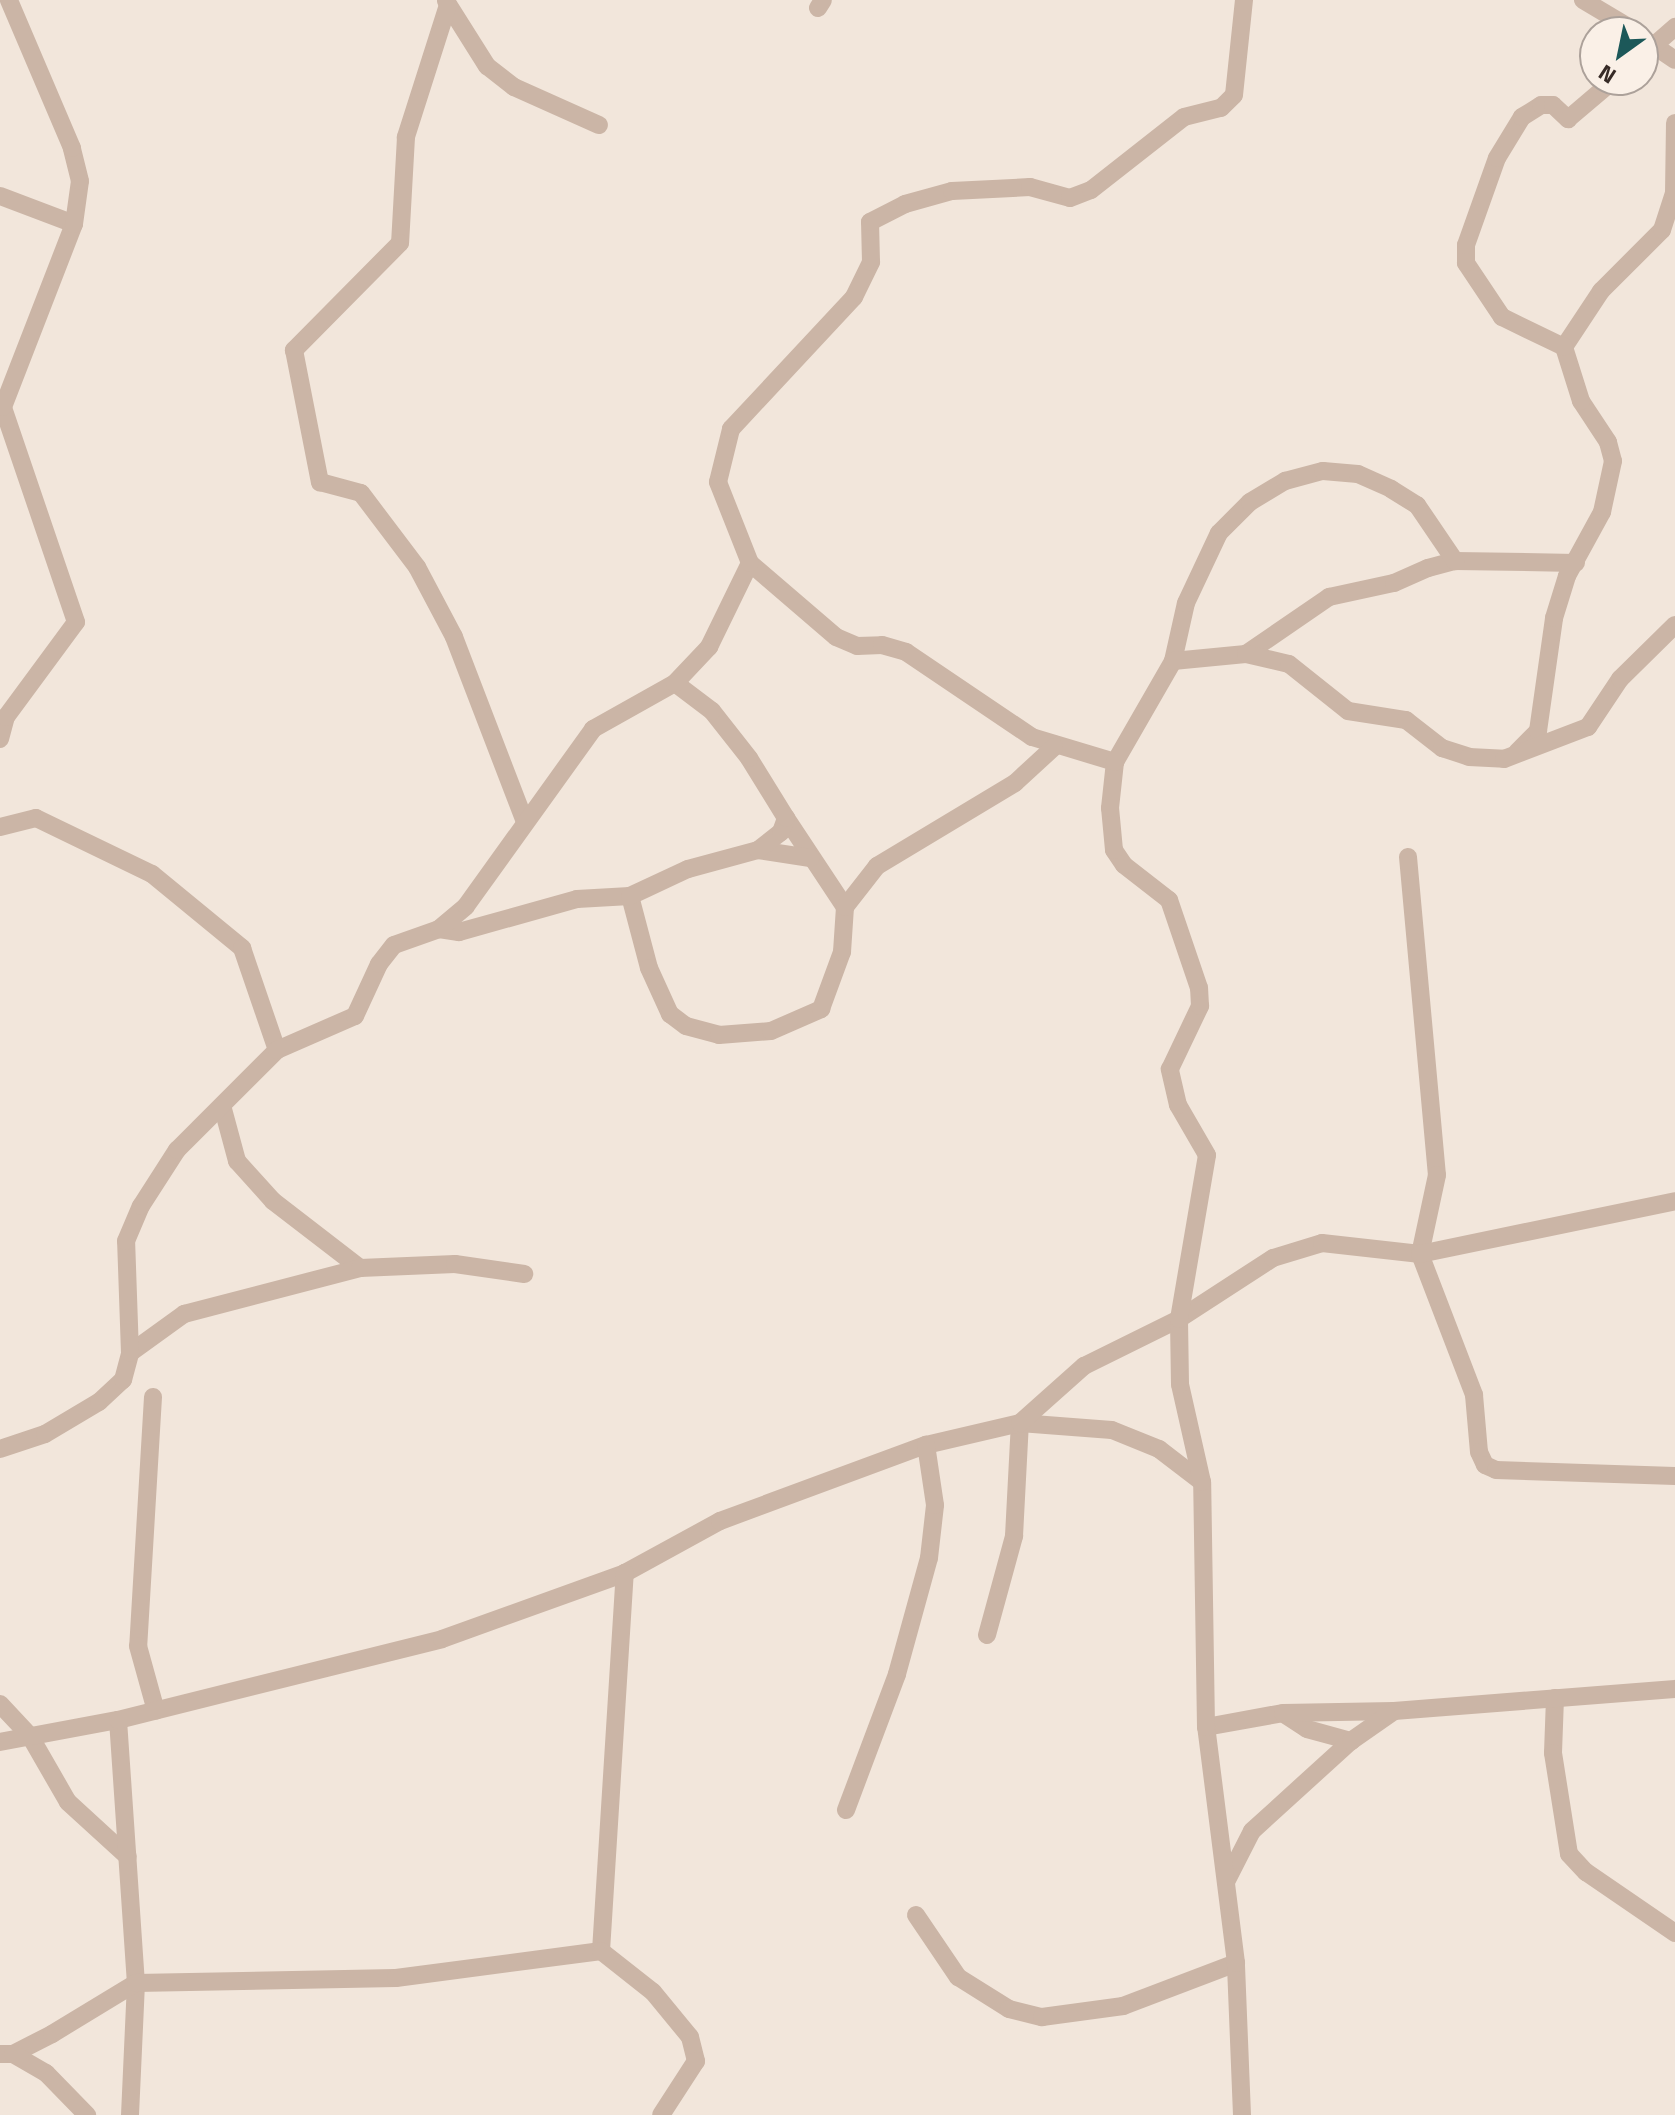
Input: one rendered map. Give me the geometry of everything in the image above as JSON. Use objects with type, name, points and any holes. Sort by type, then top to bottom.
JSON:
[{"type":"street","points":[[0,739],[6,717],[76,622],[3,407],[74,224],[80,181],[72,148],[9,0]]},
{"type":"street","points":[[1115,762],[1090,751],[1054,747],[906,652],[882,645],[857,646],[836,637],[750,563],[718,482],[731,429],[854,297],[871,262],[870,222],[905,204],[952,191],[1030,187],[1070,198],[1091,190],[1184,117],[1221,108],[1234,95],[1244,0]]},
{"type":"street","points":[[1583,0],[1610,16]]},
{"type":"street","points":[[447,3],[467,40],[505,80],[599,125]]},
{"type":"street","points":[[447,3],[406,137],[400,243],[294,350],[320,482],[361,493],[417,567],[454,637],[524,819]]},
{"type":"street","points":[[1504,759],[1538,731],[1554,618],[1576,563],[1602,512],[1613,461],[1608,442],[1581,401],[1564,347],[1502,317],[1466,263],[1466,245],[1497,158],[1522,117],[1541,105],[1553,105],[1568,119],[1595,96]]},
{"type":"street","points":[[1564,347],[1601,291],[1662,230],[1674,194],[1675,123]]},
{"type":"street","points":[[0,196],[74,224]]},
{"type":"street","points":[[1242,2115],[1236,1963],[1206,1727],[1202,1482],[1180,1384],[1179,1319],[1207,1155],[1178,1105],[1170,1069],[1200,1006],[1199,988],[1169,900],[1124,865],[1114,850],[1110,808],[1115,762],[1173,661],[1186,603],[1219,533],[1250,502],[1285,481],[1323,471],[1358,474],[1391,489],[1417,505],[1455,561]]},
{"type":"street","points":[[1246,654],[1329,597],[1394,583],[1455,561],[1576,563]]},
{"type":"street","points":[[0,1449],[45,1434],[99,1402],[123,1380],[130,1353],[126,1241],[131,1227],[177,1150],[223,1109],[277,1050],[355,1016],[394,945],[439,929],[466,906],[505,856],[524,819],[593,729],[675,683],[709,647],[750,563]]},
{"type":"street","points":[[1173,661],[1246,654],[1289,664],[1348,711],[1406,720],[1442,748],[1469,757],[1504,759],[1588,727],[1620,679],[1675,625]]},
{"type":"street","points":[[675,683],[712,711],[749,758],[810,858],[845,907]]},
{"type":"street","points":[[630,896],[649,968],[670,1014],[686,1026],[744,1037],[821,1009],[842,952],[845,907],[877,866],[1015,783],[1054,747]]},
{"type":"street","points":[[0,827],[36,818],[152,874],[242,948],[277,1050]]},
{"type":"street","points":[[439,929],[459,932],[577,899],[630,896],[688,869],[758,850],[781,832],[786,818]]},
{"type":"street","points":[[758,850],[810,858]]},
{"type":"street","points":[[1408,857],[1437,1175],[1420,1254],[1474,1395],[1485,1465],[1496,1470],[1675,1476]]},
{"type":"street","points":[[223,1109],[237,1161],[273,1201],[360,1268]]},
{"type":"street","points":[[987,1635],[1014,1536],[1020,1423],[1084,1366],[1179,1319],[1273,1258],[1322,1243],[1420,1254],[1675,1201]]},
{"type":"street","points":[[130,1353],[184,1314],[360,1268],[455,1264],[524,1274]]},
{"type":"street","points":[[153,1397],[138,1646],[156,1711]]},
{"type":"street","points":[[0,1742],[118,1720],[442,1639],[625,1573],[720,1521],[926,1445],[1020,1423],[1112,1430],[1159,1449],[1202,1482]]},
{"type":"street","points":[[846,1810],[897,1674],[929,1558],[935,1505],[926,1445]]},
{"type":"street","points":[[601,1951],[625,1573]]},
{"type":"street","points":[[1206,1727],[1283,1713],[1394,1711],[1675,1689]]},
{"type":"street","points":[[1555,1698],[1553,1753],[1569,1854],[1586,1872],[1675,1933]]},
{"type":"street","points":[[0,1704],[30,1736],[68,1802],[128,1857]]},
{"type":"street","points":[[1226,1882],[1252,1831],[1351,1741],[1394,1711]]},
{"type":"street","points":[[1283,1713],[1307,1729],[1351,1741]]},
{"type":"street","points":[[118,1720],[136,1983],[130,2115]]},
{"type":"street","points":[[916,1915],[958,1977],[1009,2009],[1042,2017],[1123,2006],[1236,1963]]},
{"type":"street","points":[[7,2054],[136,1983],[396,1978],[601,1951],[653,1992],[690,2037],[696,2061],[661,2115]]},
{"type":"street","points":[[7,2054],[46,2073],[87,2115]]}]
